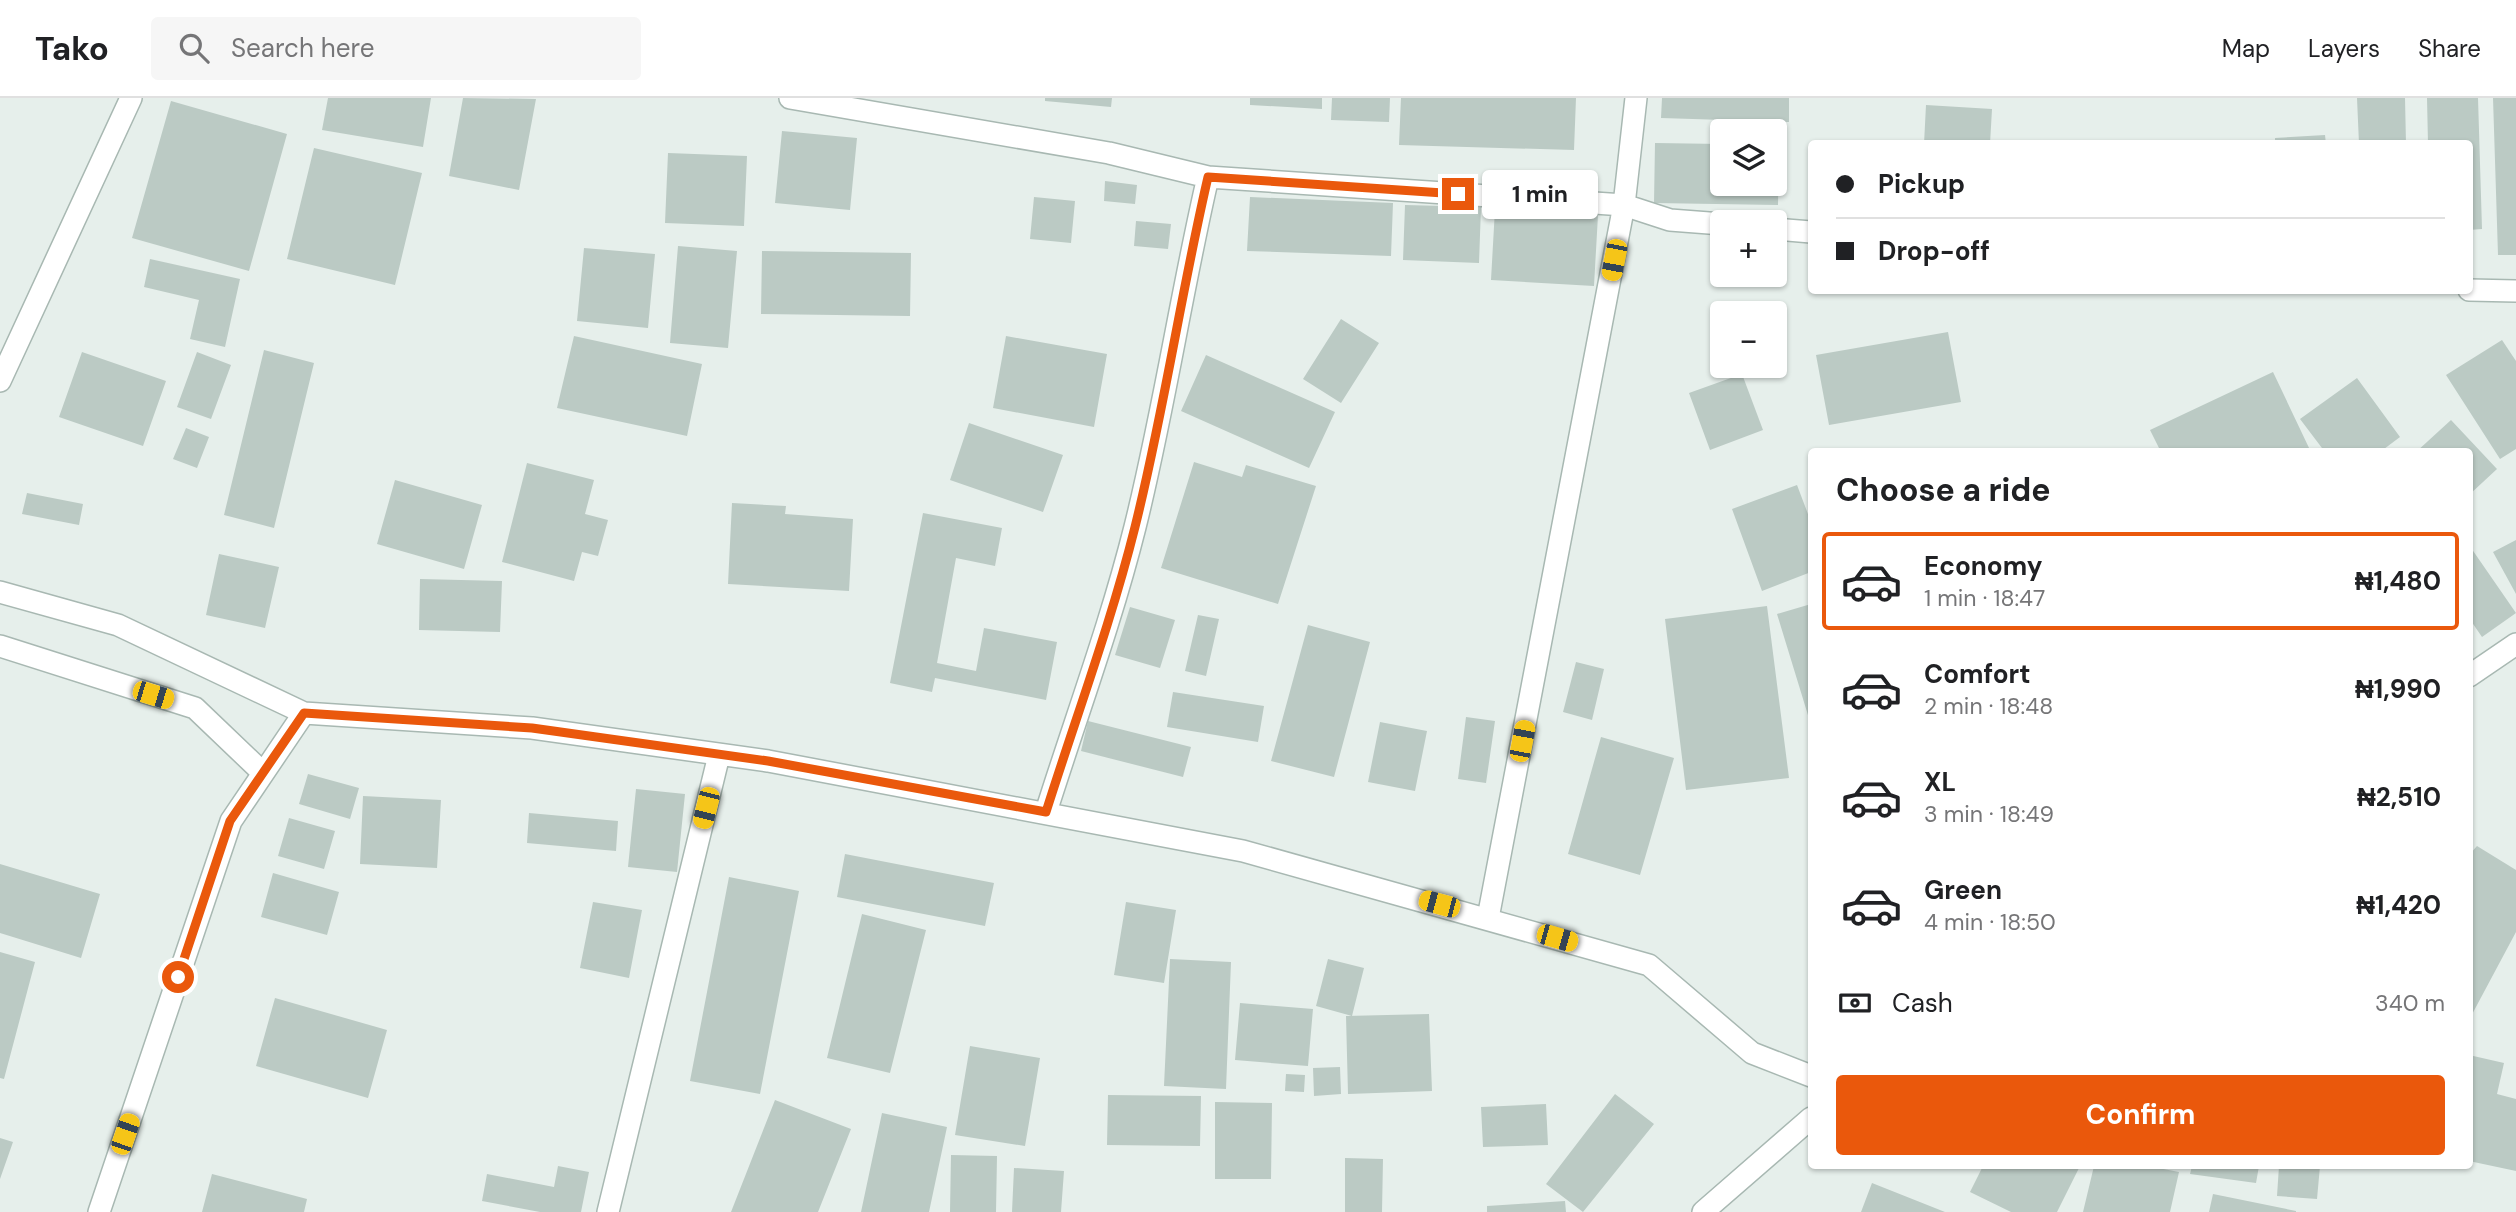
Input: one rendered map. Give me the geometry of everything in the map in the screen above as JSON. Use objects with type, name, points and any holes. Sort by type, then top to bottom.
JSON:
[{"type":"street","points":[[0,381],[131,98]]},
{"type":"street","points":[[790,98],[1109,153],[1208,177],[1624,205],[1670,219],[1710,223]]},
{"type":"street","points":[[1488,918],[1624,205],[1636,98]]},
{"type":"street","points":[[1046,812],[1135,529],[1175,349],[1191,249],[1208,177]]},
{"type":"street","points":[[1787,230],[1808,232]]},
{"type":"street","points":[[2473,290],[2516,291]]},
{"type":"street","points":[[0,592],[118,625],[304,713],[532,728],[719,755],[1046,812],[1243,850],[1649,965],[1752,1053],[1808,1075]]},
{"type":"street","points":[[2473,673],[2516,644]]},
{"type":"street","points":[[0,646],[195,708],[263,773]]},
{"type":"street","points":[[99,1212],[230,821],[304,713]]},
{"type":"street","points":[[608,1212],[719,755]]},
{"type":"street","points":[[1703,1212],[1808,1121]]},
{"type":"building","points":[[328,98],[431,98],[423,147],[322,130]]},
{"type":"building","points":[[463,98],[536,99],[519,190],[449,176]]},
{"type":"building","points":[[1045,98],[1112,98],[1111,107],[1045,101]]},
{"type":"building","points":[[1250,98],[1322,98],[1322,109],[1250,105]]},
{"type":"building","points":[[1332,98],[1390,98],[1389,122],[1331,120]]},
{"type":"building","points":[[1401,98],[1576,98],[1574,150],[1399,145]]},
{"type":"building","points":[[1662,98],[1789,98],[1789,122],[1787,119],[1661,118]]},
{"type":"building","points":[[2357,98],[2405,98],[2406,140],[2359,140]]},
{"type":"building","points":[[2427,98],[2478,98],[2482,229],[2473,230],[2473,140],[2428,140]]},
{"type":"building","points":[[2493,98],[2516,98],[2516,255],[2498,255]]},
{"type":"building","points":[[171,101],[287,134],[249,271],[132,238]]},
{"type":"building","points":[[1926,105],[1992,109],[1990,140],[1924,140]]},
{"type":"building","points":[[782,131],[857,138],[850,210],[775,203]]},
{"type":"building","points":[[2325,135],[2326,140],[2275,140]]},
{"type":"building","points":[[1655,143],[1710,144],[1710,196],[1778,196],[1778,205],[1654,203]]},
{"type":"building","points":[[314,148],[422,173],[395,285],[287,259]]},
{"type":"building","points":[[668,153],[747,156],[744,226],[665,223]]},
{"type":"building","points":[[1105,181],[1137,185],[1135,204],[1104,201]]},
{"type":"building","points":[[1034,197],[1075,201],[1071,243],[1030,239]]},
{"type":"building","points":[[1250,197],[1393,203],[1391,256],[1247,251]]},
{"type":"building","points":[[1405,205],[1481,207],[1479,263],[1403,260]]},
{"type":"building","points":[[1495,209],[1598,215],[1594,286],[1491,280]]},
{"type":"building","points":[[1136,221],[1171,224],[1168,249],[1134,246]]},
{"type":"building","points":[[678,246],[737,251],[728,348],[670,343]]},
{"type":"building","points":[[584,248],[655,254],[648,328],[577,321]]},
{"type":"building","points":[[762,251],[911,253],[910,316],[761,314]]},
{"type":"building","points":[[150,259],[240,279],[225,347],[190,339],[199,300],[144,287]]},
{"type":"building","points":[[1341,319],[1379,343],[1341,403],[1303,379]]},
{"type":"building","points":[[1948,332],[1961,402],[1829,425],[1816,355]]},
{"type":"building","points":[[574,336],[702,364],[687,436],[557,408]]},
{"type":"building","points":[[1006,336],[1107,354],[1094,427],[993,408]]},
{"type":"building","points":[[2502,340],[2516,361],[2516,449],[2500,459],[2446,375]]},
{"type":"building","points":[[264,350],[314,363],[274,528],[224,515]]},
{"type":"building","points":[[82,352],[166,381],[143,446],[59,417]]},
{"type":"building","points":[[197,352],[231,365],[211,419],[177,407]]},
{"type":"building","points":[[1206,355],[1335,412],[1309,468],[1181,411]]},
{"type":"building","points":[[2273,372],[2309,448],[2159,448],[2150,430]]},
{"type":"building","points":[[1731,378],[1744,378],[1763,430],[1710,450],[1689,393]]},
{"type":"building","points":[[2357,378],[2400,437],[2385,448],[2322,448],[2300,419]]},
{"type":"building","points":[[2451,420],[2497,469],[2473,491],[2473,448],[2420,448]]},
{"type":"building","points":[[969,423],[1063,455],[1043,512],[950,480]]},
{"type":"building","points":[[186,428],[209,437],[197,468],[173,459]]},
{"type":"building","points":[[1194,462],[1242,477],[1246,465],[1316,486],[1278,604],[1161,568]]},
{"type":"building","points":[[527,463],[594,480],[585,514],[608,520],[598,556],[582,552],[574,581],[502,562]]},
{"type":"building","points":[[395,480],[482,505],[464,569],[377,544]]},
{"type":"building","points":[[1797,485],[1808,514],[1808,573],[1762,591],[1732,509]]},
{"type":"building","points":[[27,493],[83,504],[79,525],[22,514]]},
{"type":"building","points":[[732,503],[786,506],[785,514],[853,519],[849,591],[728,584]]},
{"type":"building","points":[[923,513],[1002,528],[995,566],[956,558],[937,663],[976,671],[984,628],[1057,642],[1046,700],[935,678],[932,692],[890,683]]},
{"type":"building","points":[[2516,540],[2516,594],[2493,552]]},
{"type":"building","points":[[2473,551],[2516,613],[2482,637],[2473,624]]},
{"type":"building","points":[[219,554],[279,567],[265,628],[206,615]]},
{"type":"building","points":[[420,579],[502,581],[500,632],[419,630]]},
{"type":"building","points":[[1808,605],[1808,715],[1777,614]]},
{"type":"building","points":[[1767,606],[1789,778],[1686,790],[1665,619]]},
{"type":"building","points":[[1130,607],[1175,620],[1160,668],[1115,655]]},
{"type":"building","points":[[1198,615],[1219,619],[1206,676],[1185,671]]},
{"type":"building","points":[[1308,625],[1370,642],[1334,777],[1271,761]]},
{"type":"building","points":[[1576,662],[1604,669],[1592,720],[1563,712]]},
{"type":"building","points":[[1173,692],[1264,706],[1258,742],[1167,727]]},
{"type":"building","points":[[1466,717],[1495,721],[1486,783],[1458,779]]},
{"type":"building","points":[[1088,721],[1191,747],[1183,777],[1081,751]]},
{"type":"building","points":[[1380,722],[1427,731],[1415,791],[1368,782]]},
{"type":"building","points":[[1601,737],[1674,758],[1640,875],[1568,854]]},
{"type":"building","points":[[308,774],[359,788],[350,819],[299,804]]},
{"type":"building","points":[[636,789],[685,794],[677,872],[628,867]]},
{"type":"building","points":[[363,796],[441,800],[437,868],[360,864]]},
{"type":"building","points":[[529,813],[618,821],[616,851],[527,843]]},
{"type":"building","points":[[289,818],[335,831],[324,869],[278,856]]},
{"type":"building","points":[[2477,846],[2516,870],[2516,932],[2473,1013],[2473,850]]},
{"type":"building","points":[[845,854],[994,883],[985,926],[837,897]]},
{"type":"building","points":[[0,864],[100,894],[81,958],[0,933]]},
{"type":"building","points":[[273,873],[339,892],[327,935],[261,917]]},
{"type":"building","points":[[729,877],[799,891],[760,1094],[690,1081]]},
{"type":"building","points":[[593,902],[642,910],[629,978],[580,968]]},
{"type":"building","points":[[1126,902],[1176,910],[1164,983],[1114,975]]},
{"type":"building","points":[[862,914],[926,930],[890,1073],[827,1058]]},
{"type":"building","points":[[0,952],[35,962],[4,1079],[0,1078]]},
{"type":"building","points":[[1170,959],[1231,962],[1226,1089],[1164,1086]]},
{"type":"building","points":[[1328,959],[1364,968],[1352,1016],[1316,1006]]},
{"type":"building","points":[[275,998],[387,1030],[368,1098],[256,1066]]},
{"type":"building","points":[[1240,1003],[1313,1009],[1308,1066],[1235,1060]]},
{"type":"building","points":[[1429,1014],[1432,1091],[1348,1094],[1346,1016]]},
{"type":"building","points":[[970,1046],[1040,1058],[1025,1146],[955,1135]]},
{"type":"building","points":[[2473,1056],[2504,1063],[2497,1094],[2516,1099],[2516,1171],[2473,1162]]},
{"type":"building","points":[[1340,1067],[1341,1094],[1314,1096],[1313,1068]]},
{"type":"building","points":[[1286,1074],[1305,1075],[1304,1092],[1285,1091]]},
{"type":"building","points":[[1615,1094],[1654,1124],[1583,1212],[1546,1184]]},
{"type":"building","points":[[1108,1095],[1201,1096],[1200,1146],[1107,1145]]},
{"type":"building","points":[[775,1100],[851,1129],[818,1212],[731,1212]]},
{"type":"building","points":[[1215,1102],[1272,1103],[1271,1179],[1215,1179]]},
{"type":"building","points":[[1546,1104],[1548,1145],[1483,1147],[1481,1107]]},
{"type":"building","points":[[882,1113],[947,1127],[929,1212],[861,1212]]},
{"type":"building","points":[[0,1138],[13,1142],[0,1179]]},
{"type":"building","points":[[951,1155],[997,1156],[996,1212],[950,1212]]},
{"type":"building","points":[[1345,1158],[1383,1159],[1382,1212],[1345,1212]]},
{"type":"building","points":[[558,1166],[589,1172],[581,1212],[540,1212],[482,1201],[487,1174],[554,1187]]},
{"type":"building","points":[[1014,1168],[1064,1171],[1061,1212],[1012,1212]]},
{"type":"building","points":[[1982,1169],[2078,1169],[2057,1212],[2011,1212],[1970,1192]]},
{"type":"building","points":[[2093,1169],[2164,1169],[2179,1172],[2170,1212],[2083,1212]]},
{"type":"building","points":[[2191,1169],[2258,1169],[2256,1183],[2190,1174]]},
{"type":"building","points":[[2279,1169],[2320,1169],[2317,1199],[2277,1196]]},
{"type":"building","points":[[212,1174],[307,1199],[304,1212],[202,1212]]},
{"type":"building","points":[[1872,1183],[1945,1212],[1861,1212]]},
{"type":"building","points":[[2213,1194],[2296,1211],[2296,1212],[2209,1212]]},
{"type":"building","points":[[1565,1201],[1566,1212],[1487,1212],[1487,1206]]},
{"type":"route","points":[[178,977],[230,821],[304,713],[532,728],[768,761],[1046,812],[1135,529],[1175,349],[1191,249],[1208,177],[1458,194]]}]
